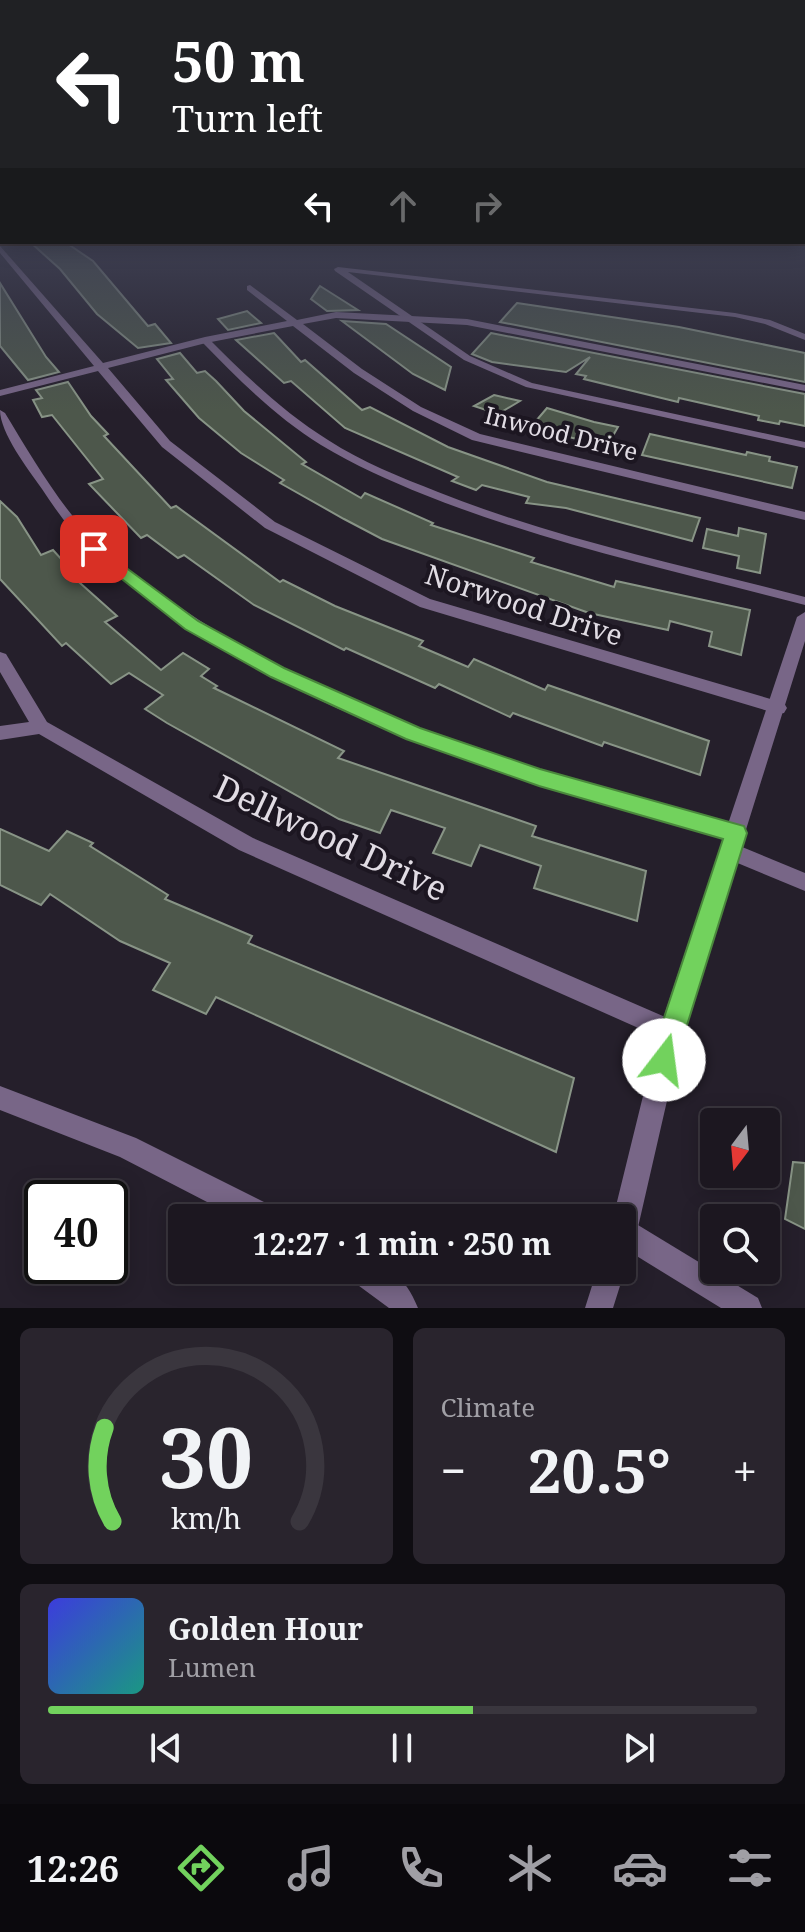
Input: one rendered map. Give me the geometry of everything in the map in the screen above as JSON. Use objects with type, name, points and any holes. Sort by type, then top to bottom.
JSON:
[{"type":"street","name":"Norwood Drive","points":[[35,289],[166,444],[270,525],[425,603],[778,708]]},
{"type":"street","name":"Inwood Drive","points":[[251,289],[358,371],[417,409],[476,437],[805,516]]},
{"type":"street","points":[[0,393],[205,340],[336,315],[467,322],[805,388]]},
{"type":"street","points":[[630,1204],[671,1031],[804,624]]},
{"type":"street","name":"Dellwood Drive","points":[[0,658],[41,727],[246,844],[671,1031]]},
{"type":"street","points":[[0,733],[41,727]]},
{"type":"street","points":[[733,842],[805,882]]},
{"type":"street","points":[[0,1098],[127,1147],[239,1204]]},
{"type":"street","points":[[636,1242],[748,1308]]},
{"type":"street","points":[[381,1284],[398,1296],[404,1308]]},
{"type":"street","points":[[599,1308],[607,1284]]},
{"type":"lane","points":[[368,289],[467,358],[529,385],[805,445]]},
{"type":"lane","points":[[511,289],[735,315],[767,322],[805,337]]},
{"type":"lane","points":[[205,340],[256,393],[344,455],[420,489],[523,525],[805,601]]},
{"type":"lane","points":[[0,413],[51,497],[94,549],[191,625],[278,673],[413,733],[733,842]]},
{"type":"building","points":[[0,289],[4,289],[46,357],[59,372],[28,380],[0,346]]},
{"type":"building","points":[[76,289],[117,289],[148,326],[155,324],[171,343],[138,348],[97,314]]},
{"type":"building","points":[[318,289],[325,289],[358,310],[327,311],[311,299]]},
{"type":"building","points":[[517,303],[679,327],[805,353],[805,382],[500,322]]},
{"type":"building","points":[[247,311],[261,323],[228,330],[218,319]]},
{"type":"building","points":[[342,321],[386,324],[451,367],[445,390],[413,374]]},
{"type":"building","points":[[274,333],[301,362],[305,360],[362,410],[370,407],[448,447],[547,482],[700,518],[692,541],[566,508],[526,503],[529,497],[482,485],[476,490],[452,481],[458,477],[345,428],[291,381],[284,383],[236,340]]},
{"type":"building","points":[[491,333],[805,394],[805,426],[758,420],[759,416],[679,398],[678,402],[584,379],[586,376],[576,374],[590,357],[566,372],[492,362],[472,354]]},
{"type":"building","points":[[180,353],[197,373],[205,371],[244,411],[306,462],[302,464],[361,498],[365,493],[433,523],[431,525],[534,558],[531,562],[614,587],[616,581],[750,610],[741,655],[709,646],[712,632],[670,621],[668,630],[589,613],[382,539],[344,519],[280,483],[284,480],[241,453],[199,418],[166,380],[173,379],[157,359]]},
{"type":"building","points":[[68,382],[91,416],[108,434],[104,436],[171,508],[176,506],[280,582],[283,580],[335,606],[423,641],[419,646],[468,667],[474,659],[545,690],[548,685],[709,741],[700,775],[604,742],[602,746],[513,713],[510,717],[439,684],[435,688],[346,648],[344,650],[254,605],[184,555],[178,558],[147,535],[141,538],[89,484],[103,479],[52,415],[42,417],[33,400],[42,398],[36,390]]},
{"type":"building","points":[[494,395],[520,401],[498,414],[474,406]]},
{"type":"building","points":[[547,408],[618,427],[607,446],[530,428]]},
{"type":"building","points":[[650,434],[746,455],[747,452],[770,457],[769,461],[797,467],[792,488],[642,455]]},
{"type":"building","points":[[0,501],[17,517],[41,555],[53,550],[73,572],[70,574],[117,616],[105,622],[161,670],[183,653],[209,669],[201,676],[217,686],[214,688],[344,751],[338,758],[536,826],[532,836],[646,871],[637,921],[534,888],[541,866],[480,845],[471,866],[433,853],[445,828],[391,810],[380,833],[339,819],[145,709],[163,695],[129,673],[111,684],[66,643],[62,646],[0,579]]},
{"type":"building","points":[[739,528],[766,534],[760,573],[737,568],[739,556],[703,548],[707,529],[738,536]]},
{"type":"building","points":[[0,829],[49,851],[67,831],[93,843],[90,846],[168,895],[165,899],[252,936],[248,943],[574,1078],[556,1152],[216,997],[206,1014],[153,990],[170,963],[120,941],[50,894],[41,905],[0,885]]},
{"type":"building","points":[[793,1162],[805,1163],[805,1229],[785,1219]]},
{"type":"route","points":[[94,549],[191,625],[278,673],[413,733],[539,777],[736,833],[664,1060]]}]
